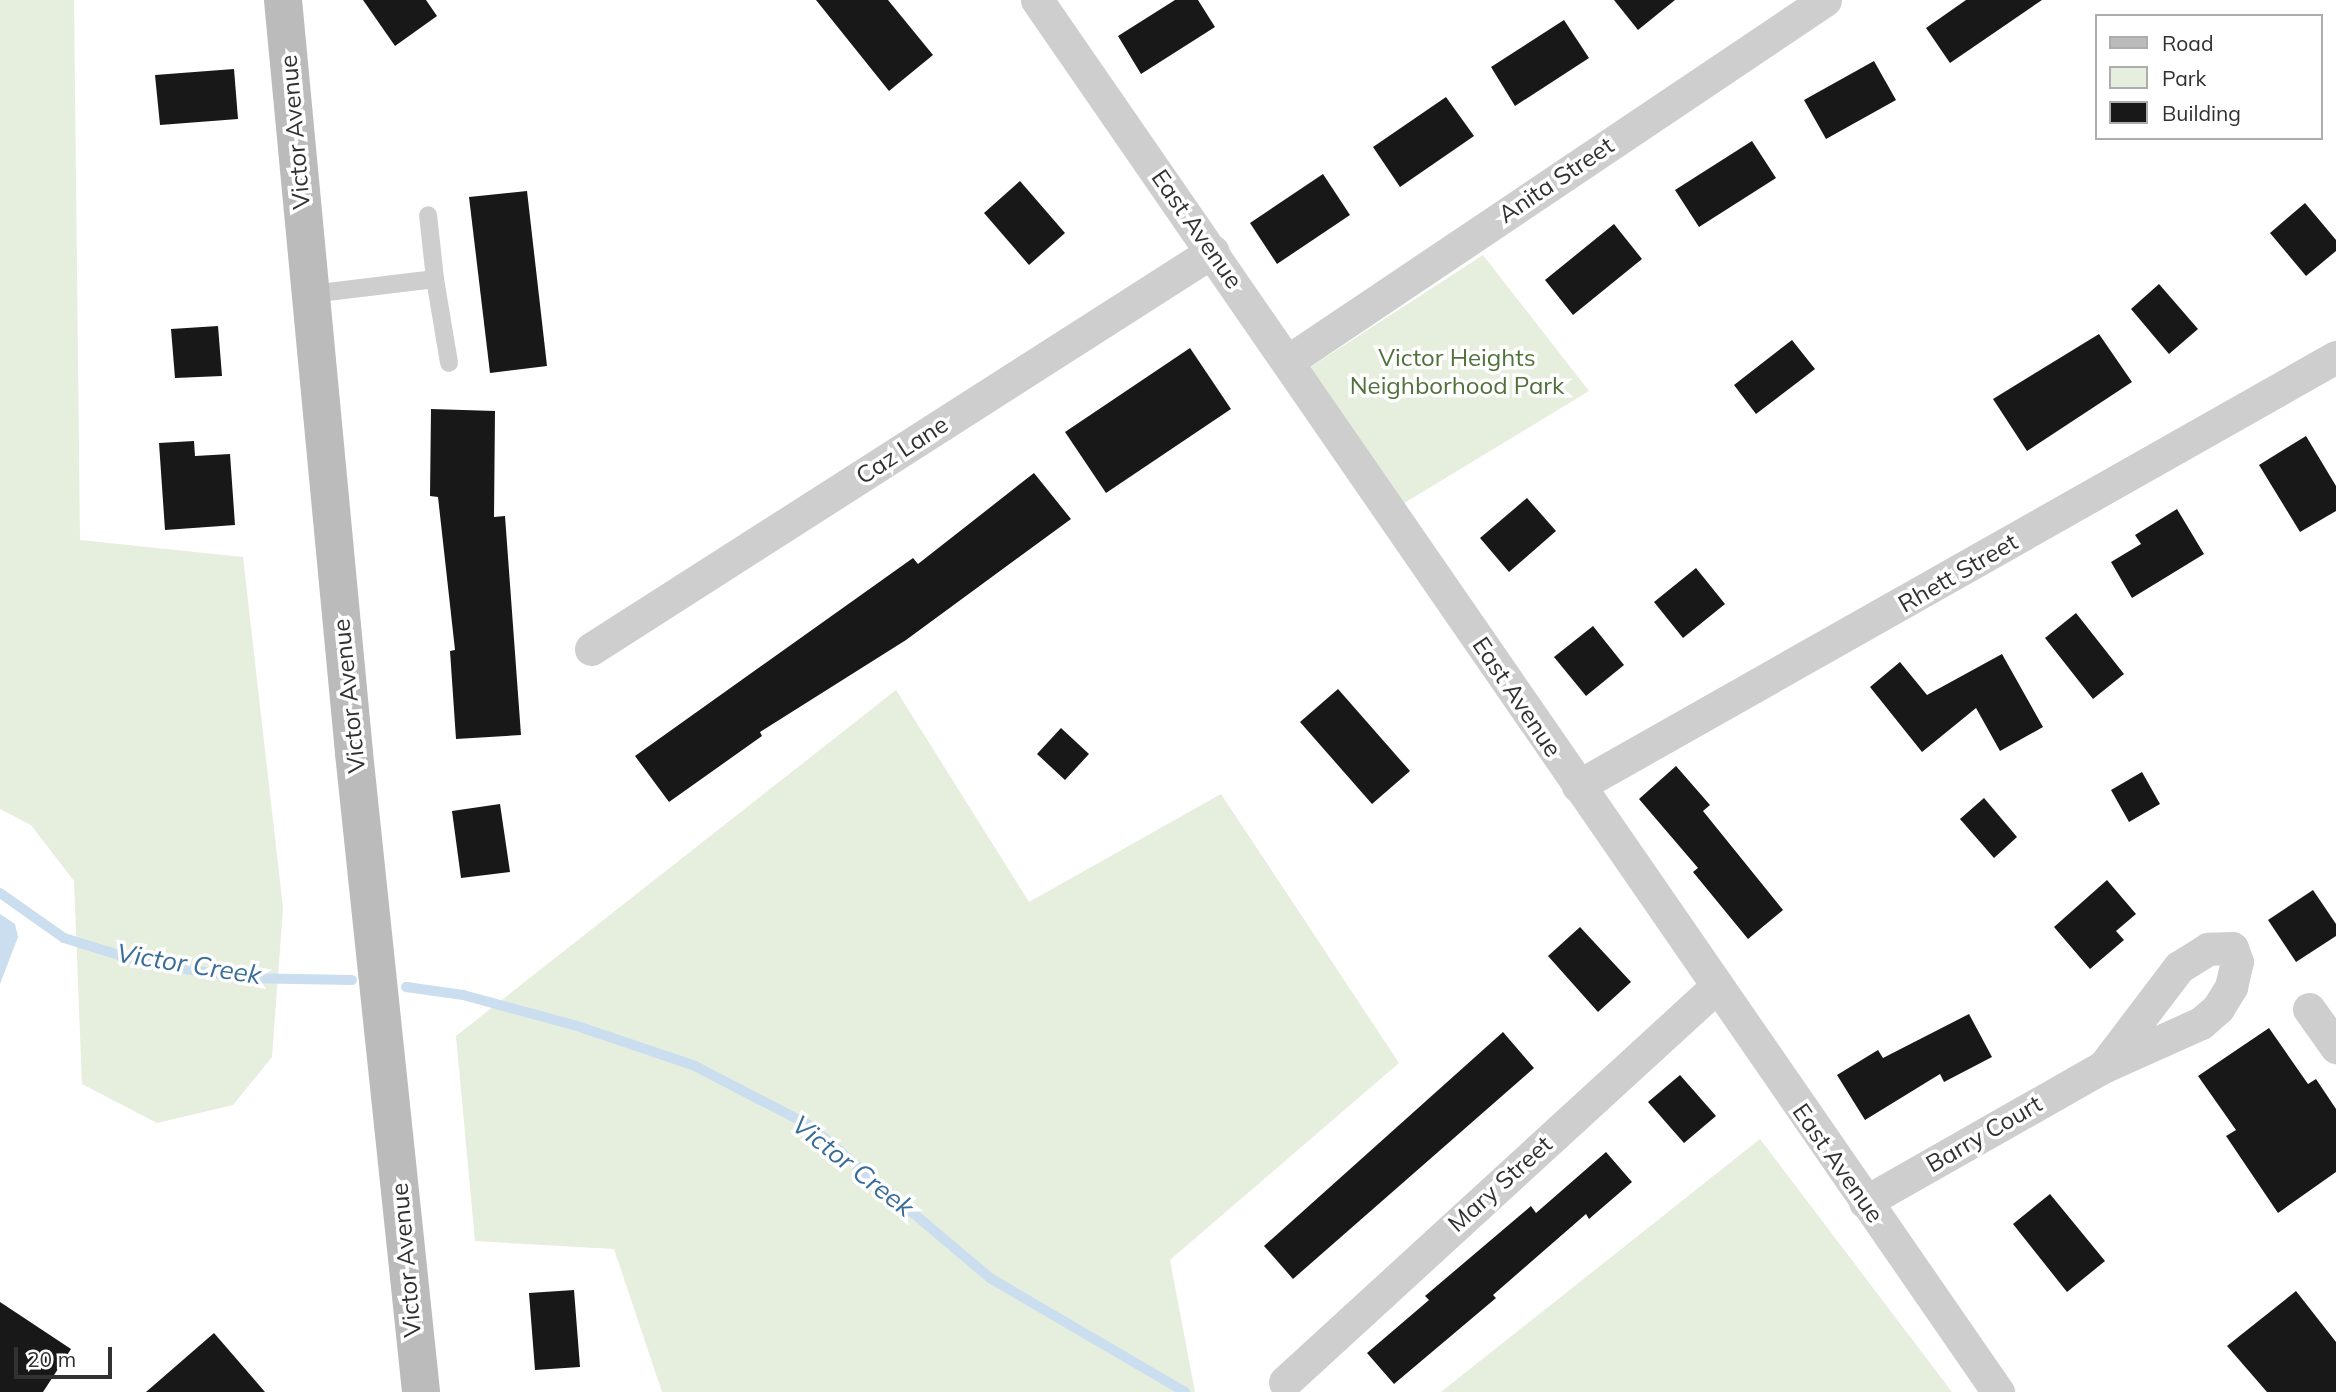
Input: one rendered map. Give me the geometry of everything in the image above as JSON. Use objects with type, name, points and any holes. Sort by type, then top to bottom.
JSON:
[{"type":"street","name":"Victor Avenue","points":[[283,0],[421,1392]]},
{"type":"street","name":"Anita Street","points":[[1288,361],[1825,0]]},
{"type":"street","name":"East Avenue","points":[[1039,1],[1716,987],[1998,1392]]},
{"type":"street","name":"Caz Lane","points":[[591,649],[1213,251]]},
{"type":"street","name":"Rhett Street","points":[[1578,786],[2336,357]]},
{"type":"street","name":"Mary Street","points":[[1285,1382],[1716,987]]},
{"type":"street","points":[[2309,1009],[2336,1047]]},
{"type":"street","name":"Barry Court","points":[[1865,1202],[2103,1067]]},
{"type":"lane","points":[[428,215],[449,363]]},
{"type":"lane","points":[[311,294],[435,279]]},
{"type":"green space","points":[[0,0],[74,0],[80,540],[243,557],[283,908],[272,1057],[233,1105],[157,1123],[82,1084],[74,881],[31,825],[0,809]]},
{"type":"green space","name":"Victor Heights Neighborhood Park","points":[[1483,255],[1589,391],[1401,505],[1309,368]]},
{"type":"green space","points":[[896,690],[1029,902],[1221,794],[1399,1063],[1170,1260],[1195,1392],[662,1392],[614,1249],[475,1241],[456,1036]]},
{"type":"green space","points":[[1760,1139],[1952,1392],[1441,1392]]},
{"type":"water","points":[[0,914],[15,924],[18,937],[0,984]]},
{"type":"building","points":[[363,0],[426,0],[437,16],[395,46]]},
{"type":"building","points":[[816,0],[888,0],[933,55],[889,91]]},
{"type":"building","points":[[1175,0],[1198,0],[1215,27],[1141,74],[1118,36]]},
{"type":"building","points":[[1614,0],[1675,0],[1638,30]]},
{"type":"building","points":[[1966,0],[2042,0],[1950,63],[1926,28]]},
{"type":"building","points":[[1564,20],[1589,58],[1515,106],[1491,67]]},
{"type":"building","points":[[1874,61],[1896,100],[1826,139],[1804,100]]},
{"type":"building","points":[[234,69],[238,119],[160,125],[155,75]]},
{"type":"building","points":[[1446,97],[1474,136],[1400,187],[1373,147]]},
{"type":"building","points":[[1752,141],[1776,178],[1699,227],[1675,190]]},
{"type":"building","points":[[1323,174],[1350,215],[1277,264],[1250,223]]},
{"type":"building","points":[[1020,181],[1065,233],[1029,265],[984,213]]},
{"type":"building","points":[[527,191],[547,366],[490,373],[469,197]]},
{"type":"building","points":[[2305,203],[2336,240],[2336,251],[2306,276],[2270,233]]},
{"type":"building","points":[[1614,224],[1642,259],[1573,315],[1545,280]]},
{"type":"building","points":[[2159,284],[2198,329],[2169,354],[2131,309]]},
{"type":"building","points":[[218,326],[222,376],[175,378],[171,329]]},
{"type":"building","points":[[2099,334],[2132,382],[2027,451],[1993,399]]},
{"type":"building","points":[[1792,340],[1815,369],[1756,414],[1734,385]]},
{"type":"building","points":[[1190,348],[1231,409],[1106,493],[1065,432]]},
{"type":"building","points":[[431,409],[495,411],[494,517],[505,516],[521,735],[456,739],[450,651],[455,650],[438,497],[430,496]]},
{"type":"building","points":[[2306,436],[2336,486],[2336,511],[2300,532],[2259,465]]},
{"type":"building","points":[[194,441],[195,456],[230,454],[235,525],[165,530],[159,443]]},
{"type":"building","points":[[1034,473],[1071,519],[906,640],[760,732],[762,736],[669,802],[635,756],[913,558],[918,564]]},
{"type":"building","points":[[1527,498],[1556,531],[1509,572],[1480,538]]},
{"type":"building","points":[[2177,509],[2204,554],[2132,598],[2111,562],[2141,544],[2135,535]]},
{"type":"building","points":[[1696,568],[1725,604],[1683,638],[1654,602]]},
{"type":"building","points":[[2076,613],[2124,674],[2093,699],[2045,638]]},
{"type":"building","points":[[1593,626],[1624,665],[1586,696],[1554,657]]},
{"type":"building","points":[[2002,654],[2043,727],[2000,751],[1976,708],[1922,752],[1870,687],[1900,662],[1927,695]]},
{"type":"building","points":[[1338,689],[1410,771],[1372,804],[1300,722]]},
{"type":"building","points":[[1061,728],[1089,754],[1065,780],[1037,754]]},
{"type":"building","points":[[1676,766],[1710,805],[1703,811],[1783,910],[1748,939],[1693,872],[1698,868],[1639,799]]},
{"type":"building","points":[[2142,772],[2160,804],[2129,822],[2111,790]]},
{"type":"building","points":[[1984,798],[2017,837],[1994,858],[1960,819]]},
{"type":"building","points":[[500,804],[510,872],[461,878],[452,811]]},
{"type":"building","points":[[2107,880],[2136,914],[2116,931],[2124,940],[2090,969],[2054,927]]},
{"type":"building","points":[[2313,890],[2336,924],[2336,936],[2296,962],[2268,920]]},
{"type":"building","points":[[1580,927],[1631,982],[1598,1012],[1548,956]]},
{"type":"building","points":[[1969,1014],[1992,1057],[1944,1082],[1940,1074],[1865,1120],[1837,1075],[1878,1050],[1883,1058]]},
{"type":"building","points":[[2269,1028],[2308,1084],[2316,1079],[2336,1109],[2336,1172],[2278,1213],[2226,1136],[2236,1130],[2198,1076]]},
{"type":"building","points":[[1503,1032],[1534,1068],[1293,1279],[1264,1246]]},
{"type":"building","points":[[1680,1075],[1716,1116],[1684,1143],[1648,1102]]},
{"type":"building","points":[[1606,1152],[1632,1182],[1589,1219],[1586,1214],[1493,1295],[1496,1298],[1394,1384],[1367,1353],[1429,1300],[1425,1296],[1531,1206],[1536,1213]]},
{"type":"building","points":[[2050,1194],[2105,1261],[2067,1292],[2013,1224]]},
{"type":"building","points":[[574,1290],[580,1367],[535,1370],[529,1293]]},
{"type":"building","points":[[2296,1291],[2336,1342],[2336,1392],[2267,1392],[2227,1346]]},
{"type":"building","points":[[0,1302],[71,1349],[43,1392],[0,1392]]},
{"type":"building","points":[[214,1333],[265,1392],[146,1392]]},
{"type":"waterway","name":"Victor Creek","points":[[0,893],[64,938],[145,963],[245,978],[352,980]]},
{"type":"waterway","name":"Victor Creek","points":[[406,987],[463,995],[577,1026],[695,1066],[809,1125],[990,1278],[1185,1392]]}]
